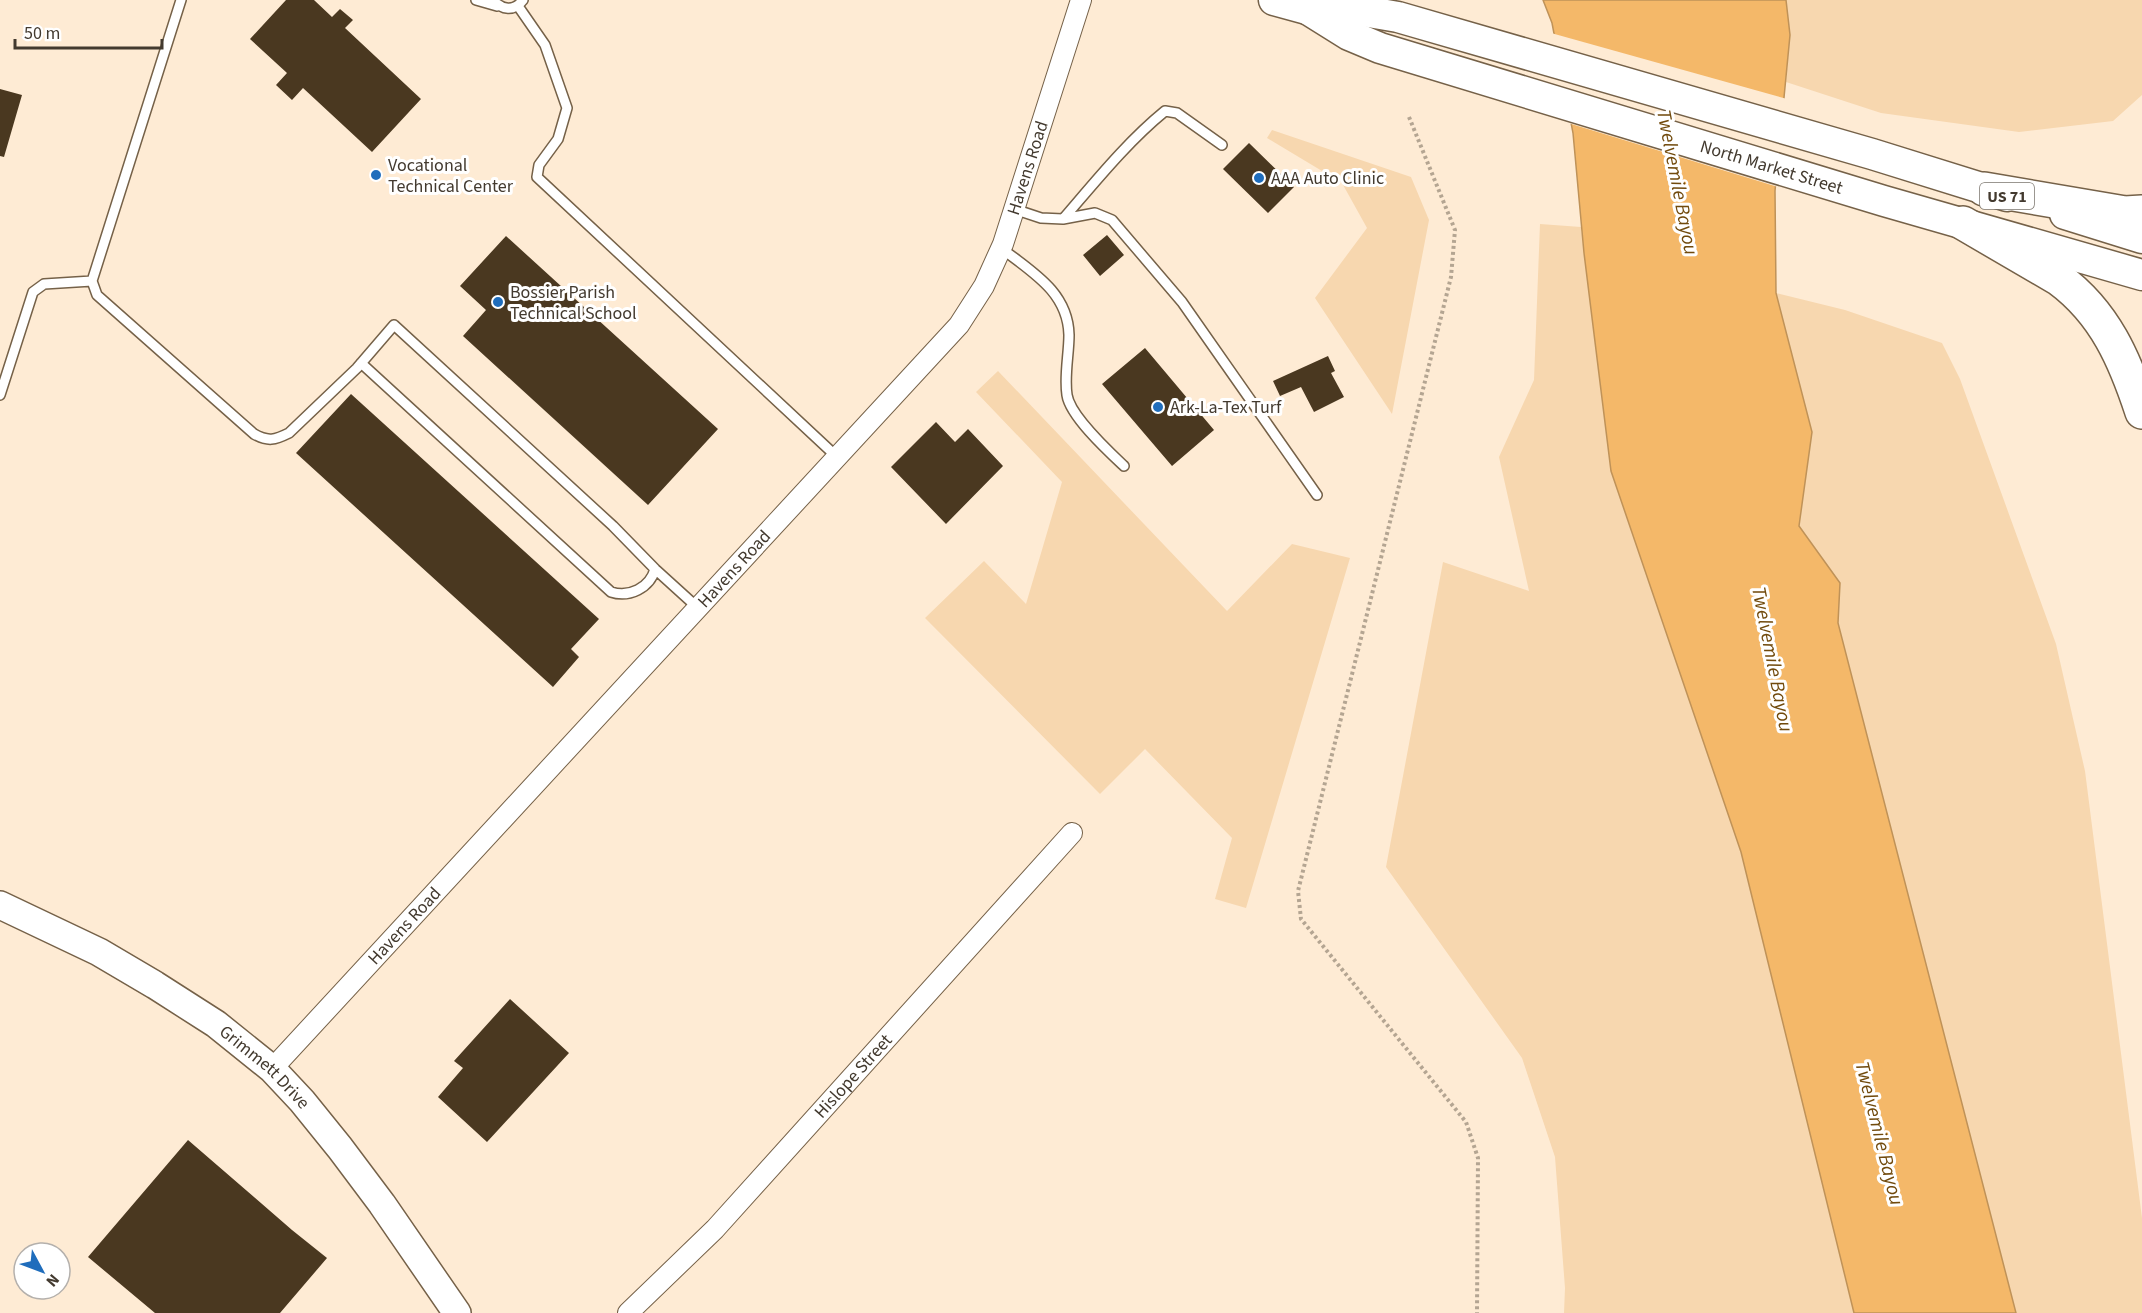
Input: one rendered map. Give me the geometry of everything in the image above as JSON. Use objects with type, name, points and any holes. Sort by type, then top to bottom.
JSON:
[{"type":"highway","points":[[1984,189],[2125,213],[2142,212]]},
{"type":"highway","points":[[1963,223],[2059,279],[2090,308],[2121,354],[2142,412]]},
{"type":"main road","name":"North Market Street","points":[[1274,0],[1307,9],[1357,10],[1398,17],[1872,154],[2142,238]]},
{"type":"main road","name":"North Market Street","points":[[1307,9],[1349,35],[1380,48],[1884,201],[2142,275]]},
{"type":"main road","name":"Grimmett Drive","points":[[0,905],[99,952],[146,979],[216,1024],[272,1069],[302,1101],[340,1148],[382,1204],[457,1313]]},
{"type":"street","name":"Havens Road","points":[[272,1069],[959,325],[984,286],[1001,248],[1081,0]]},
{"type":"street","name":"Hislope Street","points":[[628,1313],[715,1229],[1072,833]]},
{"type":"lane","points":[[181,0],[92,281],[98,295],[254,434],[266,440],[276,439],[289,433],[361,363],[394,325],[613,526],[698,609]]},
{"type":"lane","points":[[476,0],[512,8],[521,3],[544,45],[567,108],[558,140],[539,165],[537,177],[837,457]]},
{"type":"lane","points":[[1063,219],[1148,125],[1165,111],[1177,113],[1222,145]]},
{"type":"lane","points":[[1014,209],[1041,218],[1063,219],[1095,213],[1112,220],[1182,302],[1317,495]]},
{"type":"lane","points":[[1001,248],[1047,283],[1067,314],[1069,334],[1066,397],[1084,427],[1124,466]]},
{"type":"lane","points":[[0,395],[33,292],[44,284],[92,281]]},
{"type":"lane","points":[[361,363],[611,592],[619,595],[638,590],[653,576],[655,569]]},
{"type":"path","points":[[1409,117],[1455,230],[1451,277],[1298,891],[1301,918],[1466,1122],[1478,1158],[1476,1313]]},
{"type":"shaded area","points":[[1786,0],[2142,0],[2142,95],[2113,121],[2019,132],[1881,113],[1786,82],[1790,35]]},
{"type":"shaded area","points":[[1272,130],[1411,177],[1429,220],[1392,414],[1315,298],[1367,228],[1342,183],[1267,138]]},
{"type":"shaded area","points":[[1540,224],[1581,227],[1611,471],[1741,852],[1854,1313],[1564,1313],[1565,1288],[1555,1157],[1522,1058],[1386,867],[1443,562],[1529,591],[1499,457],[1534,380]]},
{"type":"shaded area","points":[[1776,293],[1845,310],[1942,343],[1960,379],[2056,644],[2085,771],[2142,1218],[2142,1313],[2016,1313],[1838,623],[1840,583],[1799,526],[1812,432]]},
{"type":"shaded area","points":[[998,371],[1227,611],[1292,544],[1350,558],[1246,908],[1215,899],[1232,838],[1145,749],[1100,794],[925,618],[984,561],[1026,604],[1062,482],[976,392]]},
{"type":"water","name":"Twelvemile Bayou","points":[[1543,0],[1786,0],[1790,35],[1775,191],[1776,293],[1812,432],[1799,526],[1840,583],[1838,623],[2016,1313],[1854,1313],[1741,852],[1611,471],[1584,253],[1573,133],[1552,23]]},
{"type":"pier","points":[[1551,33],[1787,99],[1778,187],[1568,123]]},
{"type":"building","points":[[286,0],[314,0],[332,17],[340,9],[353,20],[345,28],[421,99],[372,152],[303,88],[292,100],[276,85],[287,73],[250,39]]},
{"type":"building","points":[[0,89],[22,95],[4,157],[0,156]]},
{"type":"building","name":"AAA Auto Clinic","points":[[1249,143],[1294,187],[1268,213],[1223,169]]},
{"type":"building","points":[[1107,235],[1124,255],[1100,276],[1083,255]]},
{"type":"building","points":[[506,236],[718,429],[648,505],[463,336],[486,310],[460,286]]},
{"type":"building","name":"Ark-La-Tex Turf","points":[[1145,348],[1214,430],[1172,466],[1102,384]]},
{"type":"building","points":[[1328,356],[1335,371],[1331,373],[1344,397],[1314,412],[1301,387],[1280,396],[1273,381]]},
{"type":"building","points":[[351,394],[599,619],[571,649],[579,657],[553,687],[296,453]]},
{"type":"building","points":[[936,422],[955,442],[968,429],[1003,466],[946,524],[891,467]]},
{"type":"building","points":[[510,999],[569,1053],[487,1142],[438,1097],[463,1068],[454,1061]]},
{"type":"building","points":[[188,1140],[327,1258],[280,1313],[155,1313],[88,1257]]},
{"type":"place","name":"Vocational Technical Center","points":[[376,175]]},
{"type":"place","name":"AAA Auto Clinic","points":[[1259,178]]},
{"type":"place","name":"Bossier Parish Technical School","points":[[498,302]]},
{"type":"place","name":"Ark-La-Tex Turf","points":[[1158,407]]}]
